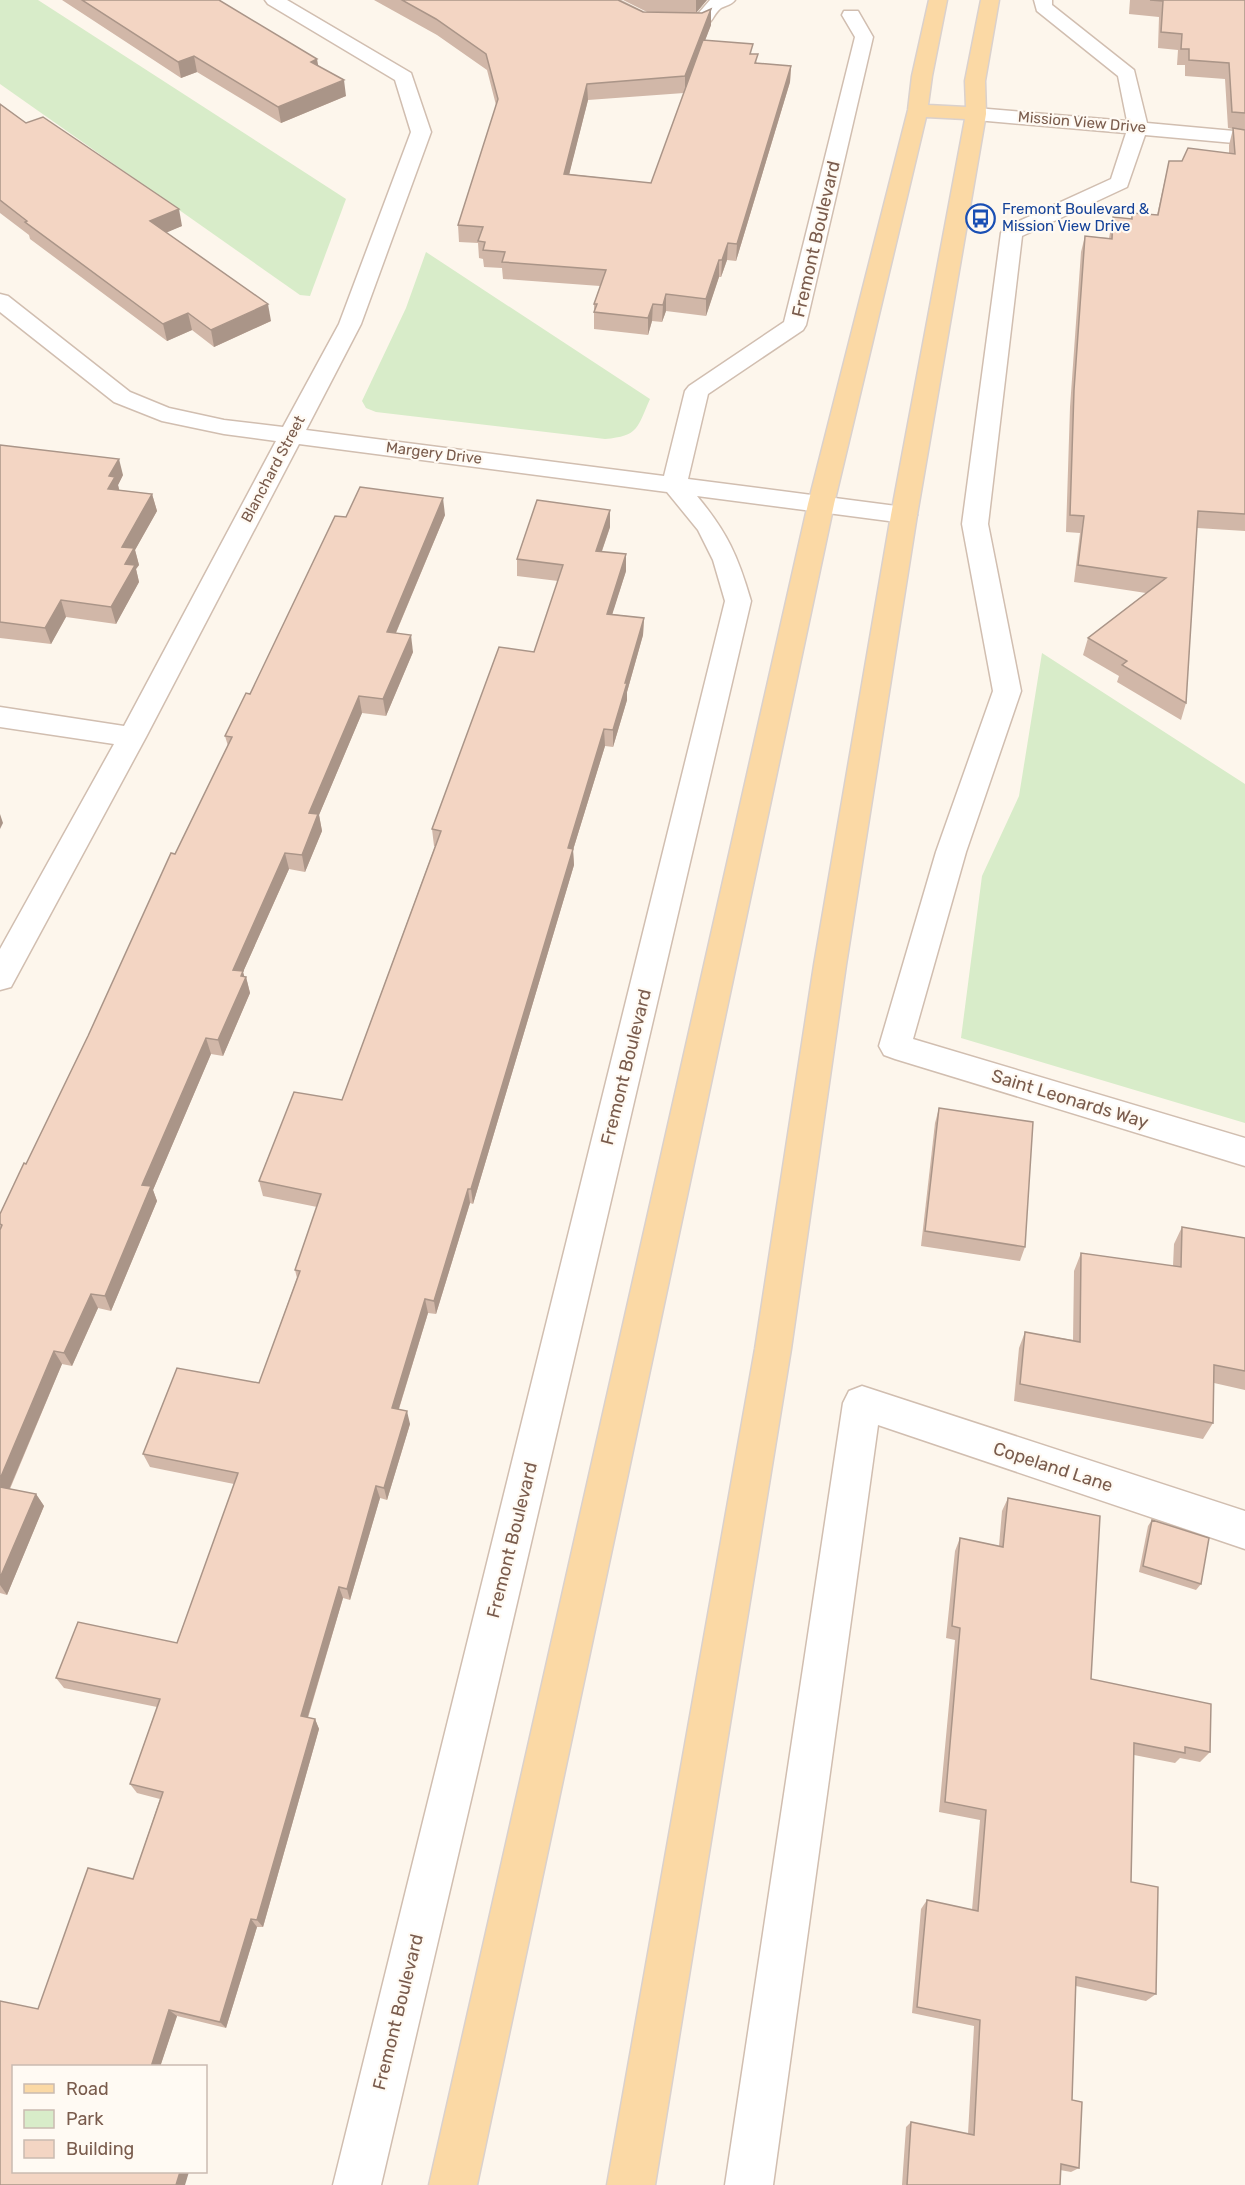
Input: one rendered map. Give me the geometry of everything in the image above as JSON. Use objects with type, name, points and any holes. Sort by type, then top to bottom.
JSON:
[{"type":"main road","points":[[453,2185],[820,504],[918,110],[922,76],[938,0]]},
{"type":"main road","points":[[631,2185],[772,1349],[830,965],[904,515],[976,114],[975,81],[990,0]]},
{"type":"main road","name":"Mission View Drive","points":[[918,110],[976,114]]},
{"type":"street","name":"Blanchard Street","points":[[0,978],[132,737],[350,324],[421,132],[404,77],[274,0]]},
{"type":"street","points":[[604,0],[643,20],[702,21],[714,5],[726,0]]},
{"type":"street","points":[[1044,0],[1043,7],[1126,74],[1138,126]]},
{"type":"street","name":"Fremont Boulevard","points":[[357,2185],[738,601],[726,560],[709,527],[674,484],[697,391],[795,325],[864,37],[851,15]]},
{"type":"street","name":"Mission View Drive","points":[[976,114],[1138,126],[1245,138]]},
{"type":"street","name":"Saint Leonards Way","points":[[1138,126],[1120,183],[1012,232],[975,524],[1007,691],[951,852],[895,1046],[1245,1152]]},
{"type":"street","name":"Margery Drive","points":[[0,301],[122,397],[162,414],[224,427],[904,515]]},
{"type":"street","points":[[0,717],[132,737]]},
{"type":"street","name":"Copeland Lane","points":[[749,2185],[862,1403],[1245,1530]]},
{"type":"green space","points":[[0,0],[38,0],[346,199],[310,296],[300,295],[0,84]]},
{"type":"green space","points":[[426,252],[650,399],[635,429],[625,436],[605,439],[376,412],[366,408],[362,401],[406,308]]},
{"type":"green space","points":[[1042,653],[1245,784],[1245,1123],[961,1038],[982,876],[1019,796]]},
{"type":"building","points":[[82,0],[219,0],[317,59],[311,62],[344,80],[278,107],[194,56],[178,62]]},
{"type":"building","points":[[402,0],[618,0],[643,12],[702,13],[711,9],[685,76],[587,84],[564,174],[651,183],[703,40],[753,44],[750,54],[758,54],[755,63],[791,66],[737,244],[728,243],[722,260],[719,260],[706,299],[666,294],[663,305],[653,304],[648,318],[594,312],[597,304],[594,304],[606,270],[502,262],[505,252],[483,250],[485,242],[478,241],[483,227],[458,225],[498,99],[486,54],[436,19]]},
{"type":"building","points":[[1150,0],[1245,0],[1245,113],[1232,112],[1229,63],[1189,60],[1189,49],[1181,49],[1182,34],[1161,32],[1163,1]]},
{"type":"building","points":[[0,104],[26,123],[43,117],[179,209],[150,221],[268,304],[211,330],[188,313],[163,324],[25,222],[27,221],[0,200]]},
{"type":"building","points":[[1233,128],[1245,130],[1245,514],[1198,511],[1186,703],[1122,665],[1127,661],[1088,638],[1166,578],[1078,565],[1084,516],[1070,515],[1074,390],[1085,236],[1112,239],[1113,217],[1132,219],[1132,213],[1158,215],[1169,161],[1182,161],[1188,148],[1235,154]]},
{"type":"building","points":[[0,445],[119,459],[109,476],[115,477],[108,489],[152,494],[122,547],[134,548],[125,564],[135,565],[111,607],[61,600],[45,628],[0,622]]},
{"type":"building","points":[[360,487],[443,498],[387,632],[411,635],[383,699],[359,696],[309,813],[318,814],[302,855],[285,853],[233,970],[243,971],[241,976],[246,977],[218,1040],[206,1038],[142,1185],[151,1186],[105,1296],[91,1294],[64,1353],[54,1351],[0,1479],[0,1230],[2,1225],[0,1214],[88,1036],[171,853],[175,854],[232,737],[225,736],[246,693],[250,694],[335,516],[346,517]]},
{"type":"building","points":[[537,500],[610,510],[596,551],[626,554],[607,614],[644,618],[613,730],[604,729],[568,848],[573,849],[471,1189],[468,1189],[434,1301],[425,1299],[392,1408],[407,1411],[384,1488],[376,1486],[347,1589],[339,1587],[301,1716],[315,1719],[257,1920],[251,1919],[220,2022],[169,2010],[152,2065],[12,2065],[12,2173],[180,2173],[176,2185],[0,2185],[0,2001],[38,2009],[88,1868],[133,1879],[163,1792],[130,1784],[160,1699],[56,1678],[78,1622],[177,1643],[238,1473],[143,1454],[177,1368],[259,1383],[300,1271],[295,1270],[321,1194],[259,1181],[294,1092],[342,1100],[441,831],[432,829],[499,647],[534,652],[563,565],[517,559]]},
{"type":"building","points":[[939,1108],[1033,1122],[1025,1247],[925,1231]]},
{"type":"building","points":[[1182,1227],[1245,1238],[1245,1371],[1214,1365],[1213,1423],[1020,1384],[1025,1332],[1080,1342],[1081,1253],[1181,1267]]},
{"type":"building","points":[[0,1487],[36,1494],[0,1578]]},
{"type":"building","points":[[1008,1498],[1100,1516],[1091,1679],[1211,1704],[1210,1752],[1185,1747],[1185,1753],[1134,1743],[1131,1882],[1158,1887],[1156,1994],[1076,1977],[1072,2100],[1082,2102],[1079,2168],[1061,2164],[1060,2185],[907,2185],[911,2122],[974,2135],[980,2020],[917,2007],[927,1900],[978,1911],[986,1810],[945,1802],[960,1628],[952,1626],[960,1538],[1003,1547]]},
{"type":"building","points":[[1152,1520],[1209,1538],[1201,1584],[1143,1566]]},
{"type":"place","name":"Fremont Boulevard & Mission View Drive","points":[[981,218]]}]
